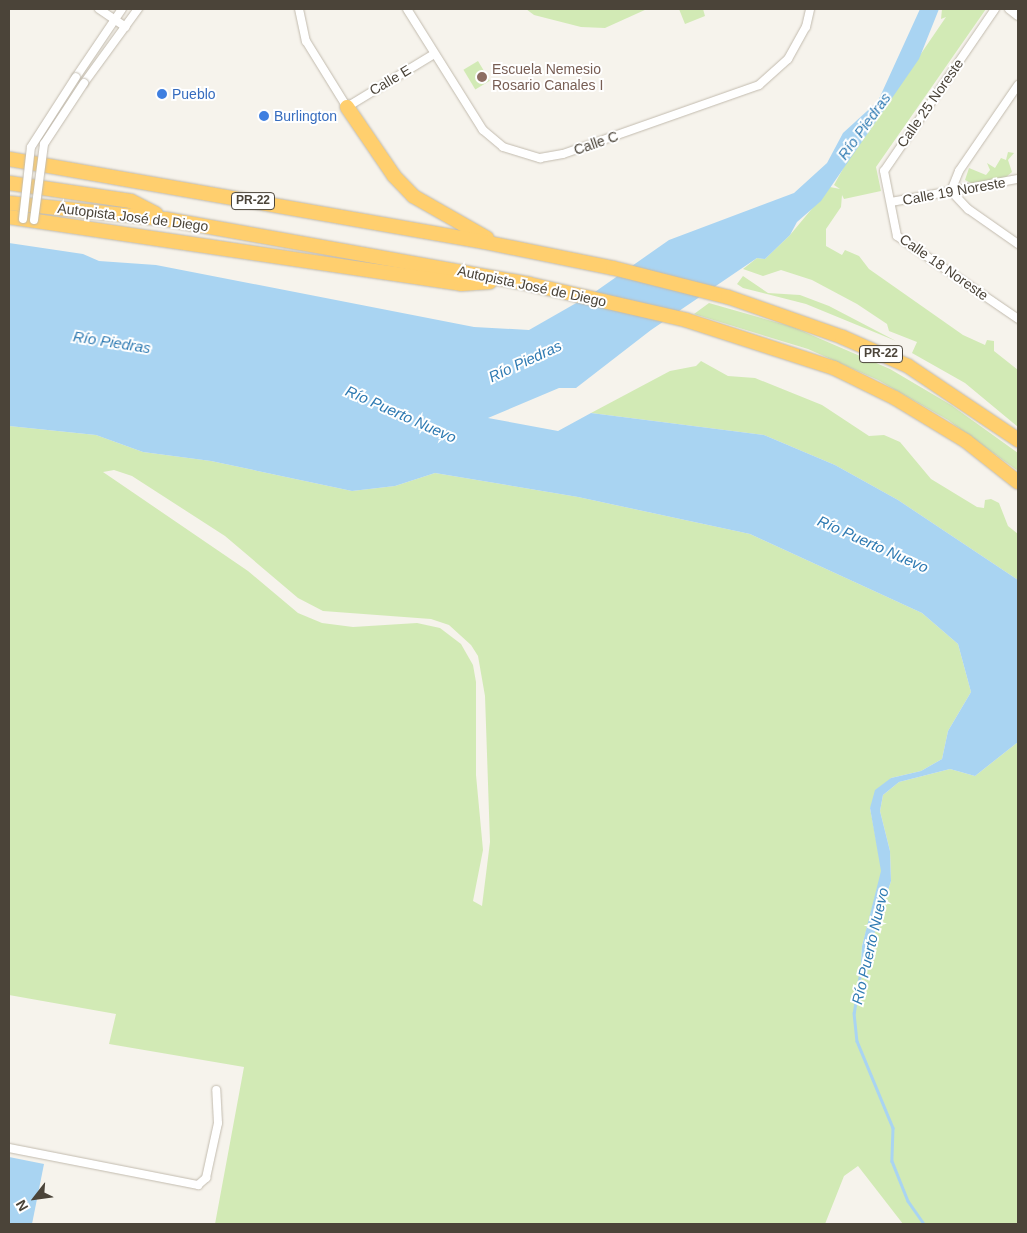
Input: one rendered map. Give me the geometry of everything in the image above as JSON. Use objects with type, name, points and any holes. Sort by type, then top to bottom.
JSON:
[{"type":"highway","points":[[347,106],[394,176],[412,196],[496,244]]},
{"type":"highway","name":"PR-22","points":[[9,159],[496,244],[613,268],[728,297],[842,337],[908,366],[1018,440]]},
{"type":"highway","points":[[9,183],[130,202],[165,218]]},
{"type":"highway","points":[[9,194],[61,207]]},
{"type":"highway","name":"Autopista José de Diego","points":[[9,203],[165,218],[509,280],[686,320],[834,368],[895,398],[966,441],[1018,482]]},
{"type":"highway","points":[[22,218],[461,284],[509,280]]},
{"type":"street","points":[[99,9],[126,27]]},
{"type":"street","points":[[22,218],[31,147],[121,9],[133,17]]},
{"type":"street","points":[[22,218],[44,144],[138,9]]},
{"type":"street","points":[[299,9],[306,41],[347,106]]},
{"type":"street","name":"Calle C","points":[[407,9],[434,54],[491,139],[519,154],[540,158],[563,154],[759,85],[788,59],[806,28],[810,9]]},
{"type":"street","name":"Calle 25 Noreste","points":[[890,202],[884,169],[995,9]]},
{"type":"street","points":[[1008,9],[1018,16]]},
{"type":"street","name":"Calle E","points":[[347,106],[434,54]]},
{"type":"street","points":[[1018,86],[959,171],[951,191],[968,209],[1018,244]]},
{"type":"street","name":"Calle 19 Noreste","points":[[890,202],[1018,179]]},
{"type":"street","name":"Calle 18 Noreste","points":[[890,202],[897,236],[1018,319]]},
{"type":"street","points":[[9,1148],[198,1185],[206,1178],[218,1123],[216,1090]]},
{"type":"green space","points":[[526,9],[647,9],[605,28],[581,27],[534,15]]},
{"type":"green space","points":[[679,9],[703,9],[705,16],[685,24]]},
{"type":"green space","points":[[942,9],[986,9],[876,167],[881,191],[844,199],[842,195],[841,207],[826,229],[826,246],[842,255],[845,250],[859,256],[869,269],[963,335],[985,345],[987,340],[994,341],[994,351],[1018,370],[1018,427],[965,383],[912,353],[917,342],[889,331],[887,324],[857,304],[812,280],[781,270],[763,276],[743,269],[757,258],[765,259],[790,235],[830,187],[840,189],[834,185],[845,165],[946,17],[941,19]]},
{"type":"green space","points":[[478,61],[490,81],[475,89],[463,70]]},
{"type":"green space","points":[[1008,152],[1014,153],[1008,160],[1012,172],[1005,178],[973,184],[965,180],[969,168],[986,175],[990,170],[987,163],[995,168],[1001,158],[1006,160]]},
{"type":"green space","points":[[743,276],[768,293],[800,295],[829,306],[896,341],[806,304],[743,288],[737,284]]},
{"type":"green space","points":[[709,303],[793,327],[890,369],[951,405],[1018,453],[1018,471],[948,420],[878,380],[808,349],[694,314]]},
{"type":"green space","points":[[701,361],[728,376],[755,378],[822,405],[869,436],[884,435],[900,442],[931,479],[977,507],[984,508],[985,500],[991,499],[999,503],[1008,526],[1018,534],[1018,580],[898,500],[835,465],[764,435],[591,413],[670,371],[696,366]]},
{"type":"green space","points":[[9,426],[96,435],[143,452],[211,461],[352,491],[395,486],[435,473],[578,497],[750,534],[922,613],[958,644],[971,692],[948,731],[942,759],[921,771],[891,778],[870,808],[882,871],[862,946],[860,978],[891,881],[890,851],[880,811],[883,795],[899,782],[950,769],[975,776],[1018,742],[1018,1224],[903,1224],[858,1166],[844,1176],[825,1224],[215,1224],[244,1067],[109,1044],[116,1014],[9,995]],"holes":[[[114,470],[132,476],[225,536],[298,598],[323,611],[431,619],[449,625],[471,645],[478,656],[485,696],[490,842],[482,906],[473,901],[483,850],[476,775],[476,682],[473,665],[461,644],[440,628],[417,623],[353,627],[322,623],[298,613],[248,571],[103,472]]]},
{"type":"water","name":"Río Piedras","points":[[920,9],[939,9],[919,59],[821,201],[797,222],[790,235],[765,259],[757,258],[651,330],[576,388],[559,388],[488,418],[558,431],[591,413],[764,435],[835,465],[898,500],[1018,580],[1018,742],[975,776],[950,769],[899,782],[883,795],[880,811],[890,851],[891,881],[860,979],[862,946],[881,871],[870,808],[875,790],[891,778],[921,771],[942,759],[948,731],[971,692],[958,644],[922,613],[750,534],[578,497],[435,473],[395,486],[352,491],[211,461],[143,452],[96,435],[9,426],[9,243],[83,254],[99,261],[156,265],[474,327],[529,330],[592,294],[669,240],[794,193],[827,163],[843,133],[878,101]]},
{"type":"water","points":[[9,1157],[44,1164],[32,1224],[9,1224]]},
{"type":"waterway","name":"Río Puerto Nuevo","points":[[860,977],[854,1013],[857,1041],[893,1128],[892,1161],[908,1201],[924,1224]]},
{"type":"place","name":"Escuela Nemesio Rosario Canales I","points":[[482,77]]},
{"type":"place","name":"Pueblo","points":[[162,94]]},
{"type":"place","name":"Burlington","points":[[264,116]]}]
